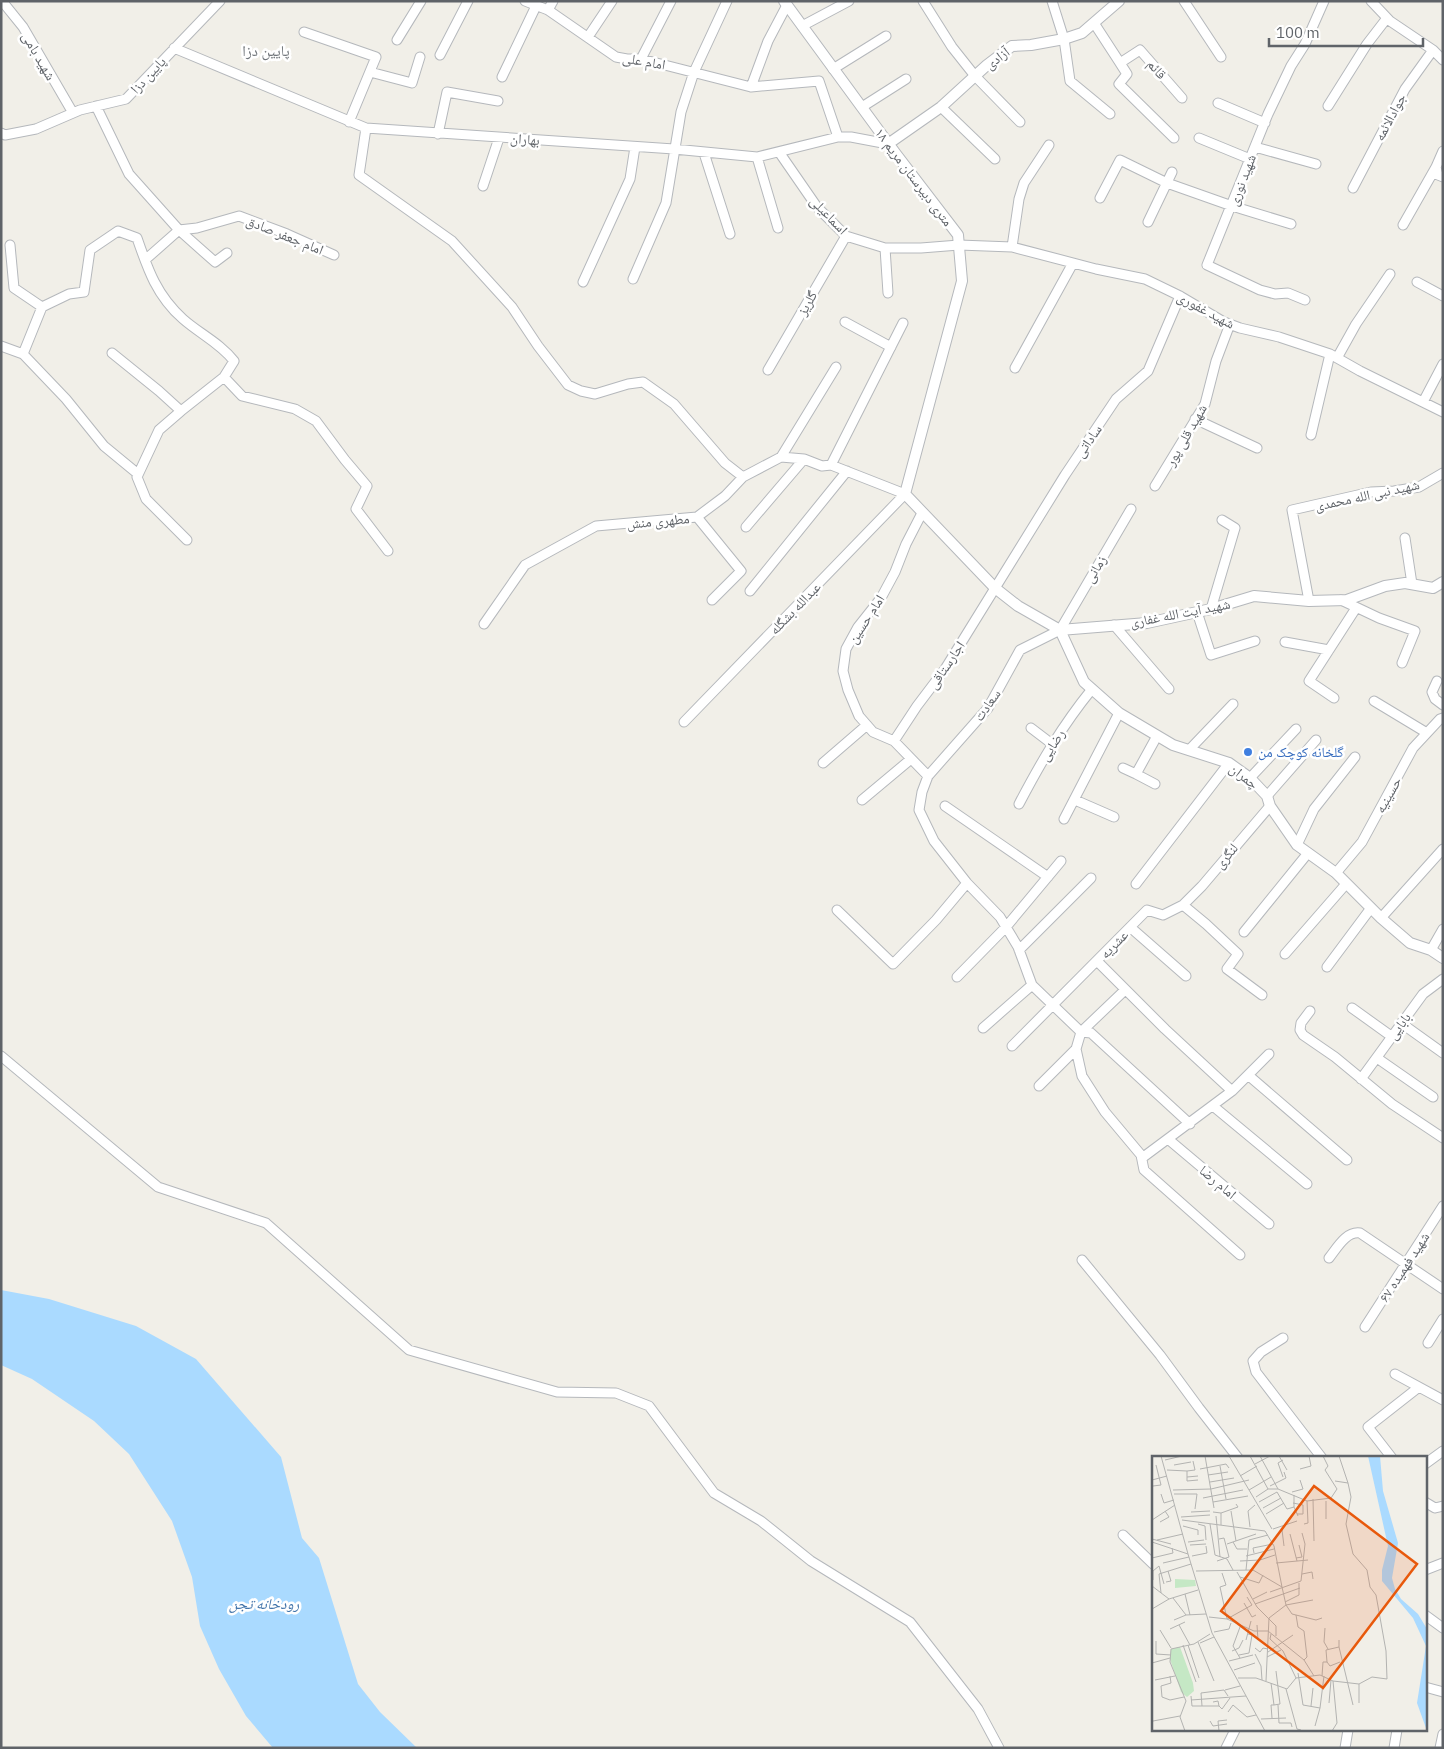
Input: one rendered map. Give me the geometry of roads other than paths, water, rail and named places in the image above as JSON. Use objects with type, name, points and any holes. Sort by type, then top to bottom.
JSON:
[{"type":"street","name":"شهید بامی","points":[[2,1],[22,27],[73,113]]},
{"type":"street","name":"پایین دزا","points":[[1,133],[36,129],[73,113],[126,99],[220,1]]},
{"type":"street","points":[[397,40],[422,1]]},
{"type":"street","points":[[440,55],[468,1]]},
{"type":"street","name":"امام علی","points":[[525,1],[548,10],[616,57],[641,59],[748,86]]},
{"type":"street","points":[[548,10],[553,1]]},
{"type":"street","points":[[588,37],[612,1]]},
{"type":"street","points":[[641,59],[671,1]]},
{"type":"street","points":[[633,279],[666,203],[681,112],[694,72],[727,1]]},
{"type":"street","points":[[802,26],[849,1]]},
{"type":"street","points":[[923,1],[952,47],[975,76],[1020,122]]},
{"type":"street","points":[[1052,1],[1064,39],[1070,81],[1110,114]]},
{"type":"street","name":"آزادی","points":[[888,144],[941,107],[1012,46],[1031,45],[1064,39],[1082,33],[1119,1]]},
{"type":"street","points":[[1184,1],[1220,57]]},
{"type":"street","name":"شهید نوری","points":[[1305,300],[1288,293],[1275,294],[1260,290],[1208,265],[1265,123],[1291,66],[1305,44],[1324,1]]},
{"type":"street","points":[[1371,1],[1387,18],[1433,50],[1443,60]]},
{"type":"street","points":[[786,3],[748,86],[819,81],[838,137]]},
{"type":"street","name":"۱۸ متری دبیرستان مریم","points":[[786,3],[888,144],[958,235],[962,281],[905,494]]},
{"type":"street","points":[[502,76],[536,6]]},
{"type":"street","points":[[1328,106],[1367,44],[1387,18]]},
{"type":"street","points":[[1094,23],[1128,74],[1119,84],[1174,138]]},
{"type":"street","points":[[304,32],[376,57],[349,122]]},
{"type":"street","points":[[834,69],[886,36]]},
{"type":"street","name":"بهاران","points":[[174,48],[366,128],[756,157],[838,137],[851,137],[888,144]]},
{"type":"street","name":"قائم","points":[[1120,63],[1140,50],[1182,98]]},
{"type":"street","name":"جوادالائمه","points":[[1353,188],[1405,89],[1433,50]]},
{"type":"street","points":[[370,72],[412,83],[420,57]]},
{"type":"street","points":[[862,107],[906,79]]},
{"type":"street","points":[[438,134],[447,92],[498,101]]},
{"type":"street","points":[[1218,103],[1265,123]]},
{"type":"street","points":[[96,106],[129,174],[179,230],[215,262],[227,253]]},
{"type":"street","points":[[941,107],[995,159]]},
{"type":"street","points":[[366,128],[359,175],[452,241],[512,307],[568,386],[595,394],[628,384],[643,382],[674,404],[725,463],[743,477]]},
{"type":"street","points":[[483,186],[499,138]]},
{"type":"street","points":[[1199,138],[1250,159]]},
{"type":"street","points":[[1012,247],[1024,183],[1050,144]]},
{"type":"street","points":[[583,282],[630,179],[634,147]]},
{"type":"street","points":[[1255,147],[1316,164]]},
{"type":"street","points":[[1403,226],[1443,151]]},
{"type":"street","points":[[704,152],[730,234]]},
{"type":"street","name":"اسماعیلی","points":[[780,152],[817,207],[846,236],[885,248],[959,246]]},
{"type":"street","points":[[756,157],[778,228]]},
{"type":"street","points":[[1100,198],[1120,160],[1167,183],[1291,224]]},
{"type":"street","points":[[1436,167],[1438,175],[1443,177]]},
{"type":"street","points":[[1148,222],[1172,172]]},
{"type":"street","name":"امام جعفر صادق","points":[[179,230],[198,228],[239,216],[288,234],[334,255]]},
{"type":"street","points":[[145,260],[179,230]]},
{"type":"street","points":[[23,354],[42,307],[69,294],[84,292],[90,250],[118,231],[137,238],[159,292],[183,318],[226,351],[234,361],[224,377],[159,430],[137,477],[146,499],[187,540]]},
{"type":"street","name":"گلریز","points":[[768,370],[846,236]]},
{"type":"street","points":[[10,245],[14,288],[42,307]]},
{"type":"street","name":"شهید غفوری","points":[[959,246],[1012,247],[1072,263],[1145,279],[1230,324],[1279,337],[1333,356],[1443,412]]},
{"type":"street","points":[[885,248],[888,293]]},
{"type":"street","points":[[1014,368],[1072,263]]},
{"type":"street","points":[[1311,435],[1333,356],[1390,274]]},
{"type":"street","points":[[1416,282],[1443,296]]},
{"type":"street","name":"ساداتی","points":[[995,588],[1065,474],[1116,399],[1148,371],[1180,296]]},
{"type":"street","points":[[845,322],[891,347]]},
{"type":"street","points":[[831,465],[903,323]]},
{"type":"street","name":"شهید قلی پور","points":[[1156,486],[1205,404],[1216,361],[1230,324]]},
{"type":"street","points":[[1,346],[23,354],[66,399],[104,446],[138,474]]},
{"type":"street","points":[[112,353],[181,411]]},
{"type":"street","points":[[1423,402],[1443,364]]},
{"type":"street","points":[[836,367],[781,457],[804,459],[822,466],[831,465],[905,494],[995,588],[1018,606],[1060,630]]},
{"type":"street","points":[[224,377],[242,396],[294,409],[316,421],[367,486],[356,509],[388,551]]},
{"type":"street","points":[[1196,419],[1257,448]]},
{"type":"street","name":"مطهری منش","points":[[484,624],[525,565],[596,526],[697,518],[725,496],[743,477],[781,457]]},
{"type":"street","points":[[746,527],[804,459]]},
{"type":"street","points":[[750,591],[847,471]]},
{"type":"street","name":"شهید نبی الله محمدی","points":[[1309,601],[1292,510],[1371,492],[1419,487],[1443,473]]},
{"type":"street","name":"عبدالله بشگله","points":[[684,722],[905,494]]},
{"type":"street","name":"زمانی","points":[[1060,630],[1131,509]]},
{"type":"street","name":"امام حسین","points":[[894,741],[873,732],[859,716],[848,690],[843,671],[846,649],[858,627],[881,598],[922,513]]},
{"type":"street","points":[[697,518],[741,571],[712,600]]},
{"type":"street","points":[[1211,610],[1236,528],[1222,520]]},
{"type":"street","points":[[1405,538],[1412,584]]},
{"type":"street","name":"شهید آیت الله غفاری","points":[[1060,630],[1146,623],[1211,610],[1254,596],[1309,601],[1346,600],[1385,586],[1405,583],[1433,588],[1443,582]]},
{"type":"street","name":"اجارستاقی","points":[[894,741],[945,669],[995,588]]},
{"type":"street","points":[[1341,600],[1356,608],[1415,631],[1402,664]]},
{"type":"street","points":[[1334,698],[1309,681],[1356,608]]},
{"type":"street","points":[[1198,612],[1211,655],[1255,641]]},
{"type":"street","points":[[1114,625],[1169,689]]},
{"type":"street","name":"چمران","points":[[1060,630],[1084,682],[1119,713],[1173,745],[1229,763],[1250,778],[1268,801],[1297,845],[1336,874],[1410,943],[1431,950],[1443,958]]},
{"type":"street","name":"سعادت","points":[[967,883],[934,841],[919,810],[922,792],[928,776],[988,708],[1020,650],[1060,630]]},
{"type":"street","points":[[1285,642],[1329,650]]},
{"type":"street","points":[[1437,681],[1432,692],[1435,699],[1443,705]]},
{"type":"street","name":"رضایی","points":[[1019,804],[1043,757],[1092,689]]},
{"type":"street","points":[[1374,701],[1427,733]]},
{"type":"street","points":[[1189,750],[1233,704]]},
{"type":"street","points":[[1064,819],[1119,713]]},
{"type":"street","name":"حسینیه","points":[[1336,874],[1362,842],[1413,748],[1443,718]]},
{"type":"street","points":[[823,763],[867,725]]},
{"type":"street","points":[[1031,728],[1052,744]]},
{"type":"street","points":[[1250,778],[1296,729]]},
{"type":"street","points":[[1136,774],[1157,736]]},
{"type":"street","name":"لنگری","points":[[1182,905],[1202,886],[1316,740]]},
{"type":"street","points":[[894,741],[928,776]]},
{"type":"street","points":[[1297,845],[1314,809],[1355,757]]},
{"type":"street","points":[[862,800],[911,759]]},
{"type":"street","points":[[1136,884],[1229,763]]},
{"type":"street","points":[[1123,768],[1155,784]]},
{"type":"street","points":[[1075,800],[1114,817]]},
{"type":"street","points":[[945,806],[1048,877]]},
{"type":"street","points":[[1381,918],[1443,850]]},
{"type":"street","points":[[1244,932],[1308,853]]},
{"type":"street","points":[[957,977],[1006,927],[1061,861]]},
{"type":"street","points":[[1019,950],[1091,878]]},
{"type":"street","points":[[837,910],[893,964],[936,920],[967,883],[1000,917],[1019,950],[1032,985],[1081,1032],[1091,1033],[1190,1124]]},
{"type":"street","points":[[1285,954],[1346,884]]},
{"type":"street","points":[[1182,905],[1206,924],[1238,954],[1227,969],[1262,995]]},
{"type":"street","name":"عشریه","points":[[1012,1046],[1147,910],[1163,915],[1182,905]]},
{"type":"street","points":[[1327,967],[1371,908]]},
{"type":"street","points":[[1130,927],[1186,976]]},
{"type":"street","points":[[1431,950],[1443,929]]},
{"type":"street","points":[[1097,962],[1232,1091]]},
{"type":"street","name":"بابایی","points":[[1361,1079],[1423,994],[1443,980]]},
{"type":"street","points":[[983,1028],[1032,985]]},
{"type":"street","points":[[1039,1086],[1076,1049],[1081,1032],[1125,990]]},
{"type":"street","points":[[1352,1008],[1391,1036]]},
{"type":"street","points":[[1310,1011],[1301,1023],[1300,1030],[1303,1035],[1335,1057],[1392,1104],[1443,1138]]},
{"type":"street","points":[[1401,1023],[1443,1053]]},
{"type":"street","points":[[1076,1049],[1082,1076],[1105,1112],[1141,1155],[1144,1170],[1240,1255]]},
{"type":"street","points":[[1142,1158],[1232,1091],[1269,1054]]},
{"type":"street","points":[[1,1056],[158,1187],[266,1223],[409,1350],[557,1392],[616,1393],[649,1406],[714,1494],[762,1521],[811,1561],[910,1622],[978,1709],[999,1748]]},
{"type":"street","points":[[1377,1058],[1433,1097]]},
{"type":"street","points":[[1248,1075],[1347,1160]]},
{"type":"street","points":[[1213,1106],[1307,1184]]},
{"type":"street","name":"امام رضا","points":[[1168,1140],[1269,1224]]},
{"type":"street","name":"شهید فهمیده ۶۷","points":[[1365,1327],[1443,1206]]},
{"type":"street","points":[[1329,1258],[1347,1236],[1354,1232],[1360,1234],[1443,1289]]},
{"type":"street","points":[[1082,1260],[1160,1355],[1198,1408],[1236,1456]]},
{"type":"street","points":[[1428,1343],[1443,1318]]},
{"type":"street","points":[[1283,1338],[1261,1352],[1253,1362],[1256,1372],[1320,1456]]},
{"type":"street","points":[[1395,1374],[1443,1400]]},
{"type":"street","points":[[1390,1456],[1368,1427],[1419,1387]]},
{"type":"street","points":[[1426,1463],[1443,1452]]},
{"type":"street","points":[[1426,1503],[1435,1508],[1443,1506]]},
{"type":"street","points":[[1123,1535],[1152,1563]]},
{"type":"street","points":[[1426,1570],[1440,1566]]},
{"type":"street","points":[[1426,1616],[1443,1628]]},
{"type":"street","points":[[1426,1687],[1443,1692]]},
{"type":"street","points":[[1226,1748],[1234,1732]]},
{"type":"street","points":[[1345,1748],[1348,1732]]},
{"type":"street","points":[[1394,1748],[1397,1732]]},
{"type":"street","points":[[1440,1748],[1443,1734]]},
{"type":"water","name":"رودخانه تجن","points":[[1,1290],[49,1299],[136,1326],[196,1359],[281,1457],[302,1538],[319,1558],[358,1684],[380,1712],[417,1748],[273,1748],[246,1716],[219,1669],[200,1626],[192,1577],[172,1521],[129,1454],[94,1421],[32,1379],[1,1365]]},
{"type":"place","name":"گلخانه کوچک من","points":[[1248,752]]},
{"type":"district","name":"پایین دزا","points":[[266,51]]}]
